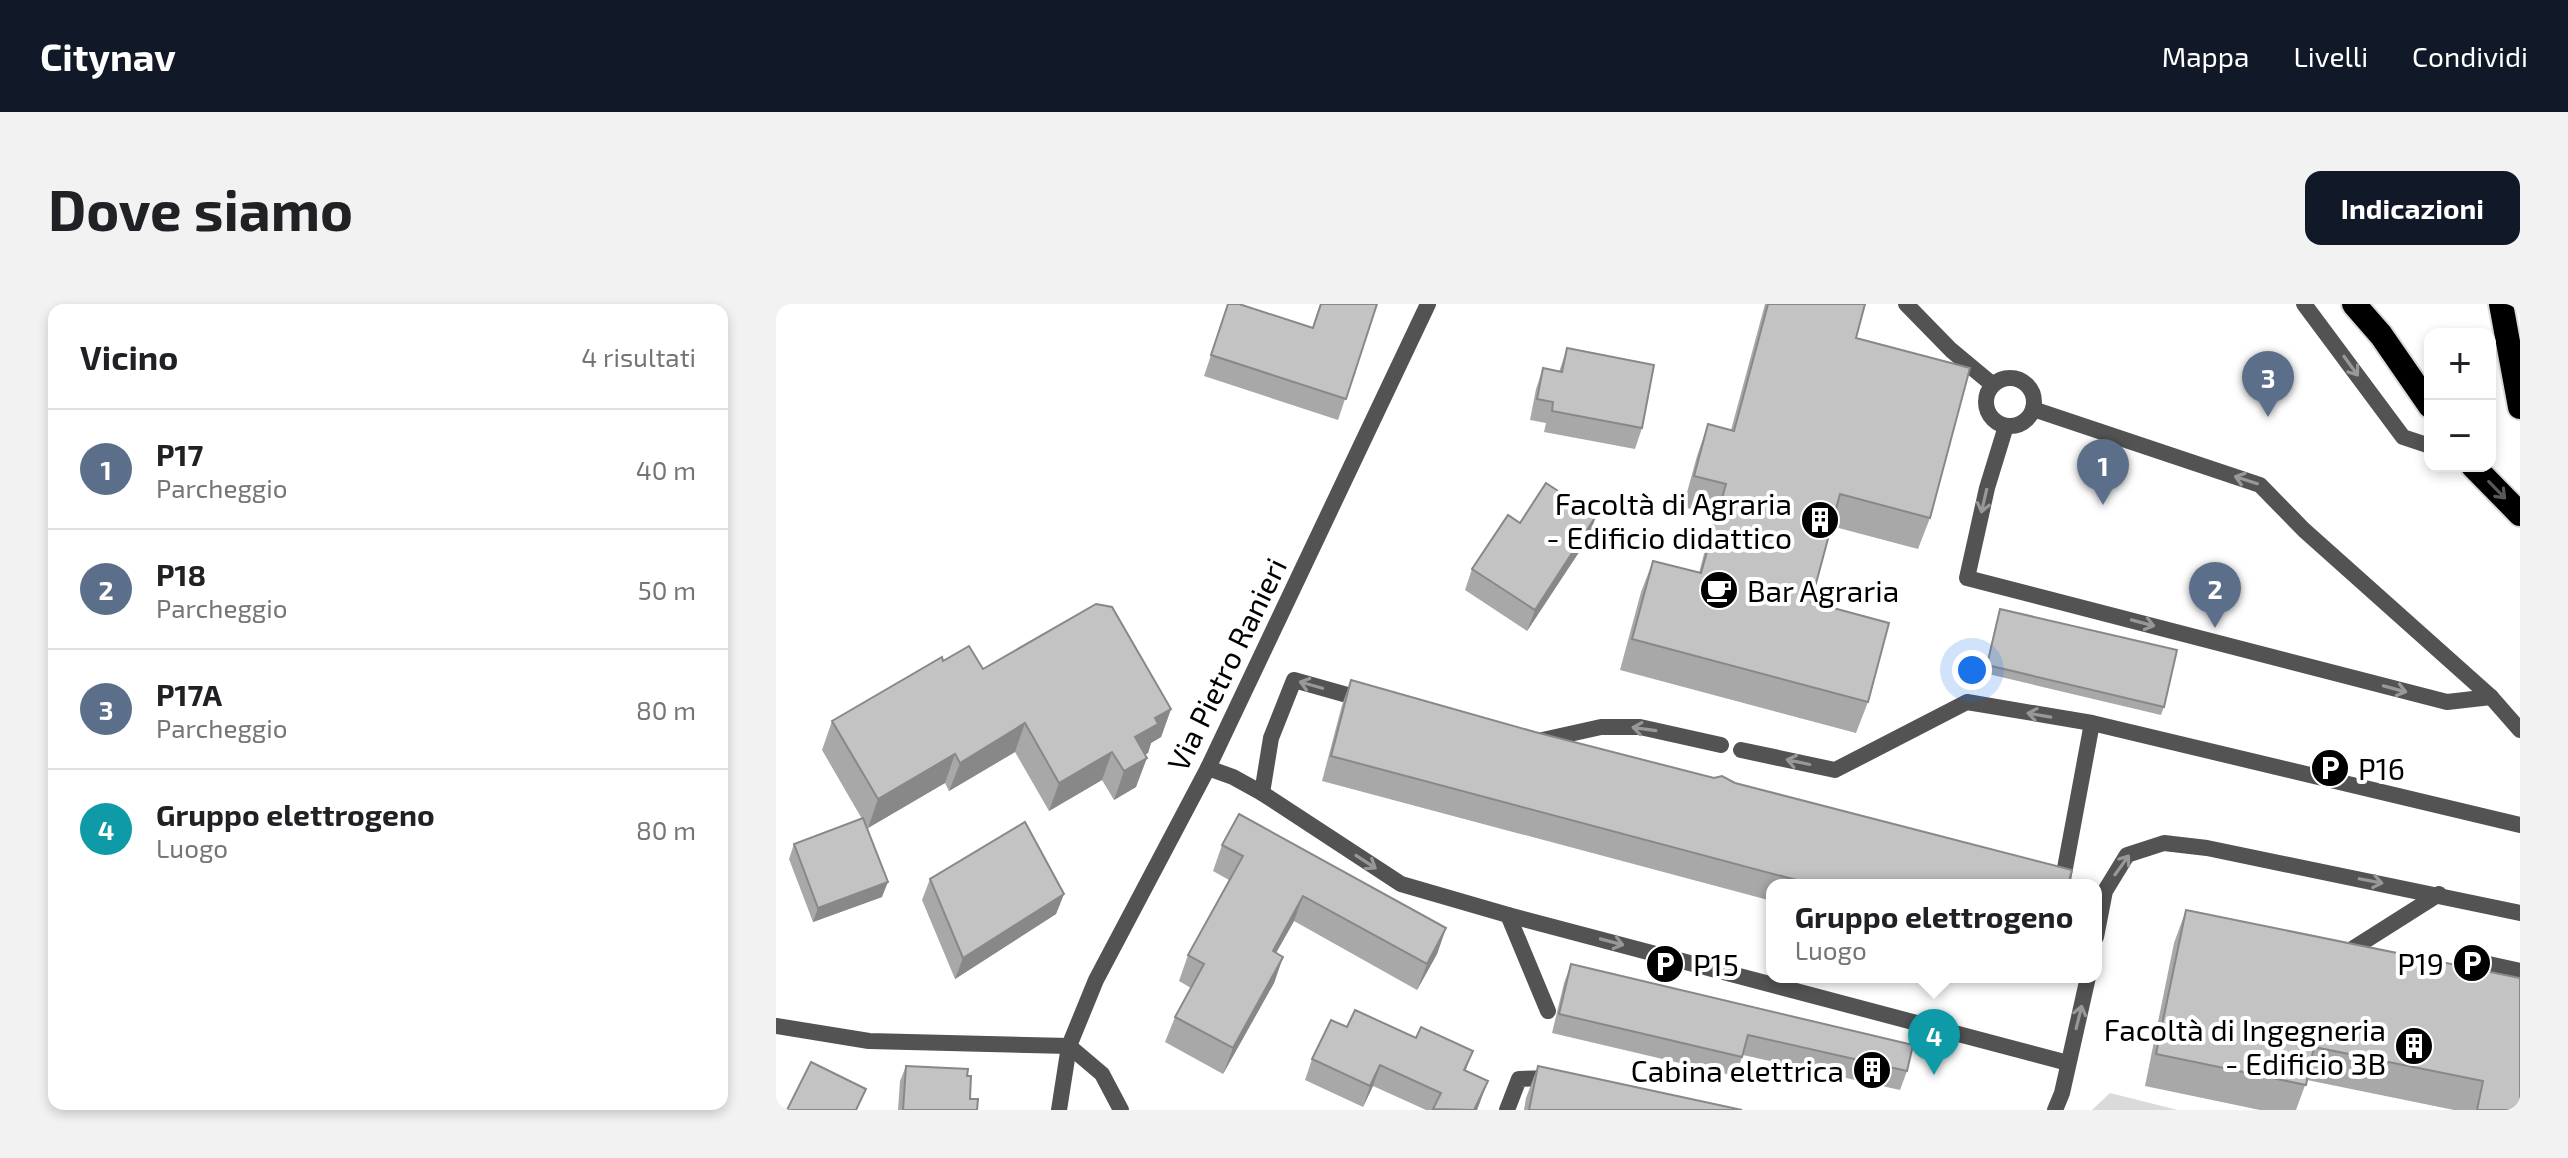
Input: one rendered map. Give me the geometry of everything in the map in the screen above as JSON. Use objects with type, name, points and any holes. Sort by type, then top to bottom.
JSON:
[{"type":"highway","points":[[2354,304],[2381,335],[2426,400]]},
{"type":"highway","points":[[2501,304],[2520,407]]},
{"type":"highway","points":[[2479,472],[2520,514]]},
{"type":"street","name":"Via Pietro Ranieri","points":[[1059,1110],[1069,1046],[1096,980],[1208,768],[1428,304]]},
{"type":"street","points":[[1908,304],[1951,350],[1993,385]]},
{"type":"street","points":[[2304,304],[2403,437],[2424,444]]},
{"type":"street","points":[[2002,379],[2022,381],[2033,397],[2033,409],[2028,419],[2018,425],[2006,426],[1995,422],[1988,413],[1985,403],[1987,393],[2002,379]]},
{"type":"street","points":[[2033,409],[2260,485],[2304,530],[2491,697],[2520,730]]},
{"type":"street","points":[[2006,426],[1987,488],[1967,578],[2447,702],[2491,697]]},
{"type":"street","points":[[1262,793],[1271,738],[1294,680],[1386,706]]},
{"type":"street","points":[[1741,750],[1835,770],[1967,702],[2092,723],[2520,825]]},
{"type":"street","points":[[2065,879],[2092,723]]},
{"type":"street","points":[[1554,752],[1524,744],[1601,727],[1640,727],[1721,745]]},
{"type":"street","points":[[1208,768],[1262,793],[1401,884],[2068,1063]]},
{"type":"street","points":[[2102,906],[2105,891],[2127,855],[2164,843],[2207,848],[2520,913]]},
{"type":"street","points":[[2033,872],[2055,879]]},
{"type":"street","points":[[2321,948],[2349,951],[2439,894]]},
{"type":"street","points":[[1508,915],[1548,1011]]},
{"type":"street","points":[[2448,987],[2475,961],[2520,971]]},
{"type":"street","points":[[2055,1110],[2062,1093],[2087,983]]},
{"type":"street","points":[[776,1026],[869,1041],[1069,1046],[1102,1074],[1121,1109]]},
{"type":"street","points":[[1507,1110],[1519,1079],[1556,1078],[1570,1081]]},
{"type":"shaded area","points":[[2110,1093],[2178,1110],[2092,1110]]},
{"type":"building","points":[[1228,304],[1239,304],[1313,328],[1321,304],[1377,304],[1346,399],[1211,355]]},
{"type":"building","name":"Facoltà di Agraria - Edificio didattico","points":[[1768,304],[1865,304],[1856,338],[1970,368],[1930,518],[1840,494],[1811,602],[1889,623],[1868,702],[1632,639],[1653,561],[1701,573],[1726,484],[1694,476],[1708,424],[1734,431]]},
{"type":"building","points":[[1567,348],[1654,365],[1642,428],[1552,411],[1553,402],[1537,399],[1543,368],[1562,372]]},
{"type":"building","points":[[1546,483],[1596,516],[1535,610],[1472,569],[1508,515],[1520,523]]},
{"type":"building","points":[[1096,604],[1112,607],[1171,709],[1155,718],[1158,724],[1135,737],[1147,758],[1124,771],[1112,752],[1059,783],[1025,723],[960,763],[955,754],[878,799],[832,721],[942,657],[943,661],[969,646],[983,669]]},
{"type":"building","points":[[2000,609],[2177,650],[2164,707],[1987,665]]},
{"type":"building","points":[[1351,680],[1535,732],[1714,778],[1722,776],[1735,783],[2072,870],[2070,879],[1792,879],[1331,756]]},
{"type":"building","points":[[1239,814],[1446,928],[1427,964],[1303,896],[1273,951],[1283,957],[1233,1048],[1175,1017],[1204,964],[1188,955],[1243,856],[1222,845]]},
{"type":"building","points":[[863,818],[888,882],[818,908],[794,844]]},
{"type":"building","points":[[1025,822],[1064,894],[963,958],[930,879]]},
{"type":"building","points":[[2186,910],[2520,978],[2520,1110],[2477,1110],[2483,1081],[2314,1047],[2306,1085],[2156,1054]]},
{"type":"building","points":[[1571,964],[1913,1045],[1907,1071],[1748,1035],[1742,1057],[1559,1014]]},
{"type":"building","points":[[1355,1010],[1416,1038],[1421,1027],[1473,1051],[1464,1070],[1488,1081],[1474,1110],[1433,1109],[1441,1093],[1380,1065],[1370,1086],[1312,1059],[1331,1020],[1347,1027]]},
{"type":"building","points":[[811,1062],[866,1089],[856,1110],[787,1110]]},
{"type":"building","points":[[906,1066],[968,1069],[967,1076],[971,1076],[970,1099],[978,1099],[977,1110],[903,1110]]},
{"type":"building","points":[[1538,1066],[1742,1110],[1529,1110]]},
{"type":"place","name":"P17A","points":[[2268,417]]},
{"type":"place","name":"P17","points":[[2103,505]]},
{"type":"place","name":"Facoltà di Agraria - Edificio didattico","points":[[1820,520]]},
{"type":"place","name":"Bar Agraria","points":[[1719,590]]},
{"type":"place","name":"P18","points":[[2215,628]]},
{"type":"place","name":"P16","points":[[2330,768]]},
{"type":"place","name":"P19","points":[[2472,963]]},
{"type":"place","name":"P15","points":[[1665,964]]},
{"type":"place","name":"Facoltà di Ingegneria - Edificio 3B","points":[[2414,1046]]},
{"type":"place","name":"Cabina elettrica","points":[[1872,1070]]},
{"type":"place","name":"Gruppo elettrogeno","points":[[1934,1075]]}]
